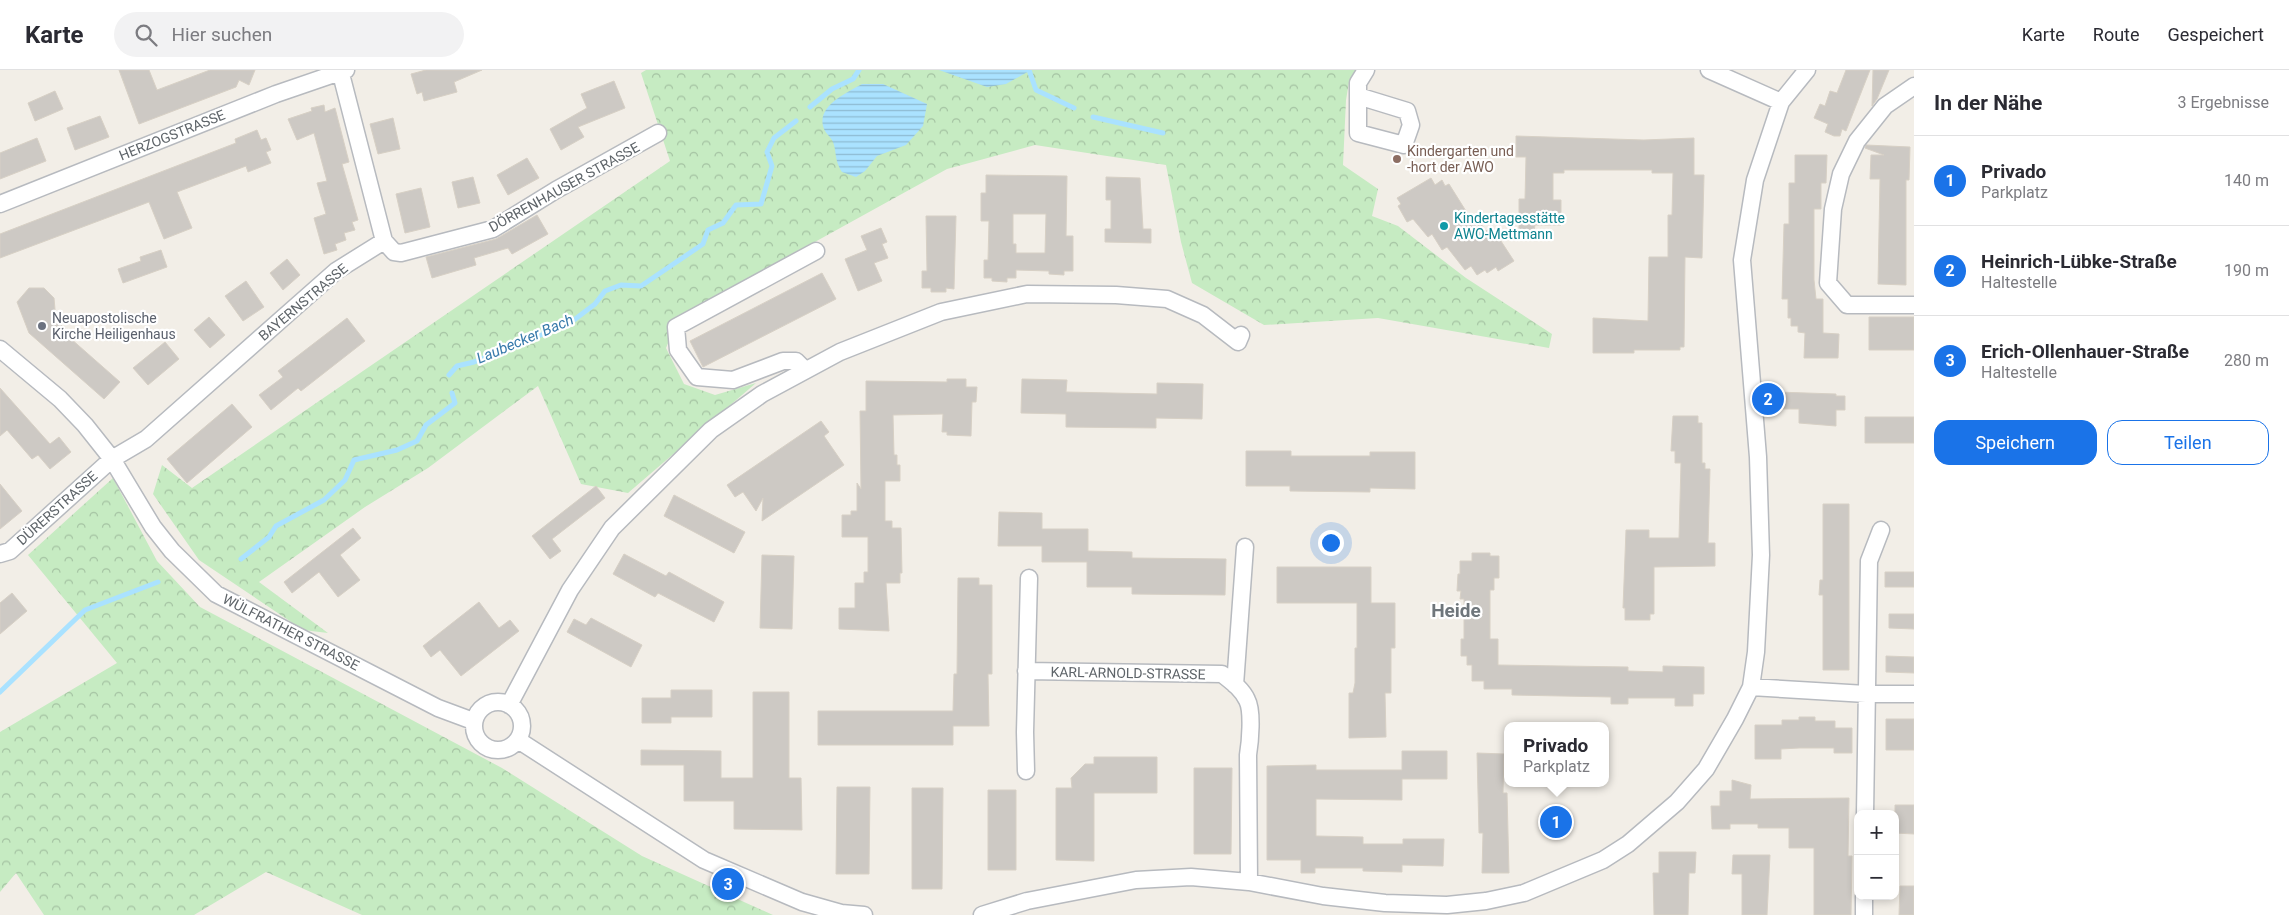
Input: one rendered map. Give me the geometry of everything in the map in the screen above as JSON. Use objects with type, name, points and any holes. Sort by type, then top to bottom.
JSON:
[{"type":"street","points":[[1358,96],[1358,83],[1366,70]]},
{"type":"street","points":[[1709,70],[1781,102]]},
{"type":"street","points":[[982,915],[1027,901],[1136,880],[1191,877],[1249,882],[1323,896],[1385,903],[1447,905],[1496,899],[1524,893],[1603,860],[1628,844],[1677,802],[1706,769],[1735,719],[1750,687],[1756,652],[1761,555],[1758,457],[1742,260],[1755,180],[1781,102],[1807,70]]},
{"type":"street","points":[[342,71],[384,241]]},
{"type":"street","name":"HERZOGSTRASSE","points":[[0,204],[276,94],[342,71]]},
{"type":"street","points":[[1914,86],[1885,106],[1857,141],[1841,174],[1833,209],[1828,283],[1847,305],[1914,305]]},
{"type":"street","name":"DÖRRENHAUSER STRASSE","points":[[384,241],[394,252],[401,253],[493,229],[556,190],[658,133]]},
{"type":"street","name":"BAYERNSTRASSE","points":[[112,459],[146,439],[336,271],[384,241]]},
{"type":"street","points":[[805,370],[796,361],[783,361],[733,380],[697,377],[678,350],[676,327],[816,251]]},
{"type":"street","points":[[510,704],[570,590],[612,528],[710,430],[762,394],[840,352],[941,312],[1027,294],[1116,295],[1167,300],[1203,315],[1238,342],[1241,335]]},
{"type":"street","name":"WÜLFRATHER STRASSE","points":[[1,352],[60,399],[85,425],[112,459],[153,527],[172,551],[216,594],[438,708],[473,721]]},
{"type":"street","name":"DÜRERSTRASSE","points":[[0,554],[10,551],[112,459]]},
{"type":"street","points":[[1865,810],[1869,561],[1881,530]]},
{"type":"street","points":[[1245,547],[1236,685],[1248,701],[1250,740],[1248,756],[1249,882]]},
{"type":"street","points":[[1026,771],[1026,671],[1029,578]]},
{"type":"street","name":"KARL-ARNOLD-STRASSE","points":[[1026,671],[1222,674],[1236,685]]},
{"type":"street","points":[[1750,687],[1866,694],[1914,694]]},
{"type":"street","points":[[498,702],[510,704],[522,720],[522,730],[518,740],[510,748],[499,751],[488,749],[479,742],[474,732],[473,721],[478,711],[487,704],[498,702]]},
{"type":"street","points":[[518,740],[704,860],[802,902],[841,913],[864,915]]},
{"type":"street","points":[[1864,900],[1864,915]]},
{"type":"green space","points":[[646,70],[1359,70],[1349,82],[1346,100],[1343,165],[1378,189],[1372,216],[1398,226],[1466,278],[1552,334],[1549,348],[1378,318],[1264,325],[1192,283],[1181,242],[1166,165],[1035,145],[947,169],[679,317],[666,348],[684,384],[715,395],[756,383],[628,493],[581,484],[538,386],[428,468],[365,507],[259,582],[328,633],[303,630],[199,560],[153,494],[162,465],[192,488],[670,161],[641,73]]},
{"type":"green space","points":[[113,478],[157,561],[200,607],[502,768],[642,856],[773,915],[362,915],[266,872],[194,915],[44,915],[16,873],[0,892],[0,732],[117,663],[28,555]]},
{"type":"water","points":[[939,70],[1031,70],[1006,84],[987,87]]},
{"type":"water","points":[[862,84],[883,84],[927,104],[923,126],[906,145],[877,156],[865,171],[856,177],[842,172],[833,142],[825,131],[822,121],[828,107],[834,101]]},
{"type":"building","points":[[119,70],[149,70],[157,90],[210,70],[255,70],[249,85],[239,80],[236,87],[139,124]]},
{"type":"building","points":[[426,70],[482,70],[454,82],[457,92],[424,101],[422,92],[417,94],[411,74]]},
{"type":"building","points":[[1846,70],[1870,70],[1846,131],[1842,129],[1840,136],[1834,136],[1825,132],[1828,124],[1814,118],[1820,104],[1825,106],[1830,91],[1837,93]]},
{"type":"building","points":[[1873,70],[1889,70],[1877,99],[1872,106]]},
{"type":"building","points":[[614,81],[625,108],[578,127],[584,137],[561,150],[550,129],[587,108],[581,94]]},
{"type":"building","points":[[55,91],[63,109],[35,121],[28,103]]},
{"type":"building","points":[[324,105],[325,112],[335,108],[349,162],[342,164],[358,220],[352,222],[355,230],[344,233],[346,240],[335,244],[337,250],[324,254],[314,218],[326,214],[317,183],[327,181],[314,133],[297,140],[288,119],[312,111],[311,108]]},
{"type":"building","points":[[100,116],[109,137],[75,150],[67,128]]},
{"type":"building","points":[[393,118],[400,149],[378,154],[370,124]]},
{"type":"building","points":[[257,130],[261,140],[266,138],[271,150],[266,152],[271,163],[248,172],[246,166],[177,192],[192,228],[164,239],[149,202],[0,258],[0,234],[236,143],[235,139]]},
{"type":"building","points":[[1516,136],[1644,140],[1694,138],[1694,175],[1704,175],[1702,258],[1685,257],[1684,347],[1680,347],[1680,350],[1634,350],[1634,353],[1593,353],[1593,318],[1648,321],[1649,257],[1668,257],[1668,215],[1672,215],[1673,173],[1652,173],[1652,170],[1564,170],[1564,173],[1553,173],[1553,200],[1561,200],[1561,225],[1535,225],[1534,231],[1519,231],[1519,199],[1525,199],[1526,157],[1516,157]]},
{"type":"building","points":[[37,138],[46,161],[0,179],[0,153]]},
{"type":"building","points":[[1866,145],[1910,147],[1909,180],[1906,180],[1906,285],[1878,284],[1880,179],[1870,179],[1871,155],[1884,155],[1865,148]]},
{"type":"building","points":[[1795,155],[1827,155],[1826,183],[1821,183],[1821,209],[1814,209],[1814,280],[1816,299],[1823,299],[1823,333],[1839,334],[1838,358],[1804,358],[1805,333],[1798,332],[1798,326],[1791,326],[1791,318],[1788,318],[1788,299],[1782,299],[1784,224],[1789,224],[1789,183],[1795,183]]},
{"type":"building","points":[[527,158],[539,178],[508,195],[497,175]]},
{"type":"building","points":[[986,175],[1067,176],[1066,236],[1073,236],[1073,271],[1064,271],[1064,275],[1049,274],[1049,271],[1016,270],[1016,278],[1007,278],[1007,282],[992,281],[992,278],[984,278],[984,260],[988,260],[989,221],[981,221],[981,193],[986,193]],"holes":[[[1013,214],[1046,214],[1045,253],[1016,253],[1016,244],[1013,244]]]},
{"type":"building","points":[[473,177],[480,203],[458,208],[452,182]]},
{"type":"building","points":[[1106,177],[1140,178],[1143,229],[1151,229],[1151,243],[1105,242],[1105,229],[1111,229],[1111,200],[1106,200]]},
{"type":"building","name":"Kindertagesstätte AWO-Mettmann","points":[[1431,178],[1435,185],[1442,180],[1445,186],[1449,184],[1476,227],[1481,224],[1486,231],[1489,229],[1496,240],[1499,238],[1514,261],[1498,271],[1496,267],[1487,273],[1485,270],[1477,275],[1471,266],[1465,270],[1447,247],[1442,250],[1432,234],[1428,237],[1413,219],[1407,222],[1398,206],[1401,204],[1397,198]]},
{"type":"building","points":[[421,188],[430,227],[405,233],[396,194]]},
{"type":"building","points":[[537,215],[548,234],[512,254],[508,248],[474,258],[476,265],[432,278],[426,257],[496,239]]},
{"type":"building","points":[[926,216],[956,216],[954,289],[946,288],[946,292],[931,292],[931,288],[922,288],[922,271],[927,271]]},
{"type":"building","points":[[881,228],[887,242],[882,244],[888,258],[874,263],[882,281],[858,291],[845,259],[867,250],[861,236]]},
{"type":"building","points":[[161,250],[167,267],[123,283],[118,269],[141,261],[140,257]]},
{"type":"building","points":[[287,259],[300,275],[283,290],[270,273]]},
{"type":"building","points":[[822,273],[836,299],[703,367],[690,341]]},
{"type":"building","points":[[246,281],[264,307],[243,321],[225,296]]},
{"type":"building","points":[[29,288],[44,288],[54,298],[56,321],[73,335],[70,338],[120,382],[104,399],[29,333],[17,302]]},
{"type":"building","points":[[209,317],[225,335],[210,348],[194,330]]},
{"type":"building","points":[[1869,317],[1914,317],[1914,350],[1869,350]]},
{"type":"building","points":[[347,318],[365,341],[301,391],[298,388],[271,410],[259,395],[283,377],[278,371]]},
{"type":"building","points":[[165,342],[179,359],[148,385],[133,368]]},
{"type":"building","points":[[947,379],[966,379],[966,387],[977,387],[976,402],[972,402],[971,436],[947,435],[947,432],[942,432],[943,414],[893,415],[894,455],[897,455],[897,465],[900,465],[900,481],[885,481],[885,521],[892,521],[892,528],[901,528],[902,573],[900,573],[900,583],[886,583],[889,631],[839,629],[839,608],[855,608],[855,583],[864,583],[864,572],[868,572],[868,537],[842,537],[842,515],[851,515],[851,511],[857,511],[857,483],[861,489],[860,411],[866,411],[866,381],[947,382]]},
{"type":"building","points":[[1022,379],[1067,380],[1066,392],[1157,394],[1157,383],[1203,384],[1202,419],[1156,418],[1156,428],[1066,427],[1066,414],[1021,413]]},
{"type":"building","points":[[0,388],[50,444],[59,437],[71,452],[50,469],[38,455],[32,459],[7,430],[0,436]]},
{"type":"building","points":[[1777,392],[1845,396],[1845,410],[1836,410],[1836,426],[1799,423],[1799,409],[1777,409]]},
{"type":"building","points":[[232,404],[252,427],[187,483],[167,459]]},
{"type":"building","points":[[1673,416],[1698,416],[1698,423],[1702,423],[1702,463],[1705,463],[1705,469],[1710,469],[1708,543],[1715,543],[1715,566],[1654,567],[1654,614],[1650,614],[1650,620],[1625,620],[1625,608],[1623,608],[1626,530],[1649,530],[1649,538],[1679,538],[1681,463],[1675,463],[1675,451],[1671,451]]},
{"type":"building","points":[[1865,417],[1914,417],[1914,443],[1865,443]]},
{"type":"building","points":[[821,421],[829,432],[824,436],[844,465],[762,521],[763,498],[756,511],[743,492],[735,497],[727,485]]},
{"type":"building","points":[[1246,451],[1291,451],[1291,456],[1370,456],[1370,452],[1415,452],[1415,489],[1370,488],[1370,492],[1290,491],[1290,486],[1246,486]]},
{"type":"building","points":[[0,484],[22,511],[0,529]]},
{"type":"building","points":[[596,486],[605,498],[552,539],[561,551],[550,559],[532,536]]},
{"type":"building","points":[[674,495],[745,532],[734,553],[664,516]]},
{"type":"building","points":[[1823,504],[1849,504],[1849,670],[1823,670],[1823,595],[1819,595],[1820,580],[1823,580]]},
{"type":"building","points":[[999,512],[1042,513],[1042,529],[1088,529],[1088,551],[1132,552],[1132,558],[1226,559],[1225,595],[1132,594],[1132,587],[1087,587],[1087,562],[1042,562],[1042,546],[998,546]]},
{"type":"building","points":[[353,528],[361,538],[340,555],[360,580],[338,597],[319,572],[292,593],[284,582]]},
{"type":"building","points":[[1472,553],[1490,553],[1490,556],[1499,556],[1499,578],[1494,578],[1494,590],[1490,590],[1490,639],[1498,639],[1498,665],[1628,667],[1628,671],[1663,672],[1663,666],[1704,667],[1704,694],[1693,694],[1693,706],[1675,706],[1675,698],[1628,698],[1628,704],[1611,704],[1611,697],[1512,695],[1512,689],[1484,689],[1484,681],[1472,681],[1472,665],[1467,665],[1467,656],[1461,656],[1461,639],[1464,639],[1464,599],[1460,599],[1461,591],[1457,591],[1458,574],[1460,574],[1460,561],[1472,561]]},
{"type":"building","points":[[624,554],[666,576],[669,572],[724,602],[714,622],[658,593],[655,597],[613,574]]},
{"type":"building","points":[[762,555],[794,556],[792,629],[760,628]]},
{"type":"building","points":[[1277,567],[1371,567],[1371,603],[1395,603],[1395,648],[1391,648],[1391,693],[1385,693],[1386,737],[1349,738],[1349,693],[1353,693],[1355,683],[1357,603],[1277,603]]},
{"type":"building","points":[[1885,572],[1914,572],[1914,587],[1885,587]]},
{"type":"building","points":[[958,578],[979,578],[979,585],[992,585],[992,674],[988,674],[989,726],[953,726],[953,745],[818,745],[818,711],[953,711],[954,674],[957,674]]},
{"type":"building","points":[[12,593],[27,611],[0,634],[0,603]]},
{"type":"building","points":[[479,602],[499,628],[510,620],[519,631],[461,676],[440,650],[431,657],[423,646]]},
{"type":"building","points":[[1889,614],[1914,614],[1914,629],[1889,628]]},
{"type":"building","points":[[591,618],[642,645],[631,667],[567,632],[574,619],[586,625]]},
{"type":"building","points":[[1886,656],[1914,657],[1914,673],[1886,672]]},
{"type":"building","points":[[671,690],[712,690],[712,717],[671,717],[671,723],[642,723],[642,698],[671,698]]},
{"type":"building","points":[[753,692],[789,692],[789,778],[801,778],[802,830],[734,829],[734,801],[684,801],[684,765],[641,765],[641,750],[721,751],[721,778],[753,778]]},
{"type":"building","points":[[1799,717],[1815,717],[1815,721],[1835,721],[1835,728],[1852,728],[1852,753],[1834,753],[1834,748],[1781,749],[1781,759],[1755,759],[1755,725],[1782,725],[1782,720],[1799,720]]},
{"type":"building","points":[[1886,719],[1914,719],[1914,750],[1886,750]]},
{"type":"building","points":[[1402,751],[1447,751],[1447,779],[1402,779],[1402,800],[1316,799],[1316,836],[1363,837],[1363,844],[1403,844],[1403,839],[1444,839],[1443,866],[1402,865],[1402,872],[1363,871],[1363,868],[1315,868],[1315,873],[1301,873],[1301,860],[1267,860],[1267,766],[1316,765],[1316,770],[1402,770]]},
{"type":"building","points":[[1477,753],[1504,754],[1503,793],[1507,793],[1509,873],[1482,873],[1483,833],[1479,833]]},
{"type":"building","points":[[1094,757],[1157,757],[1157,793],[1094,793],[1094,861],[1056,860],[1056,788],[1072,788],[1071,778],[1085,764],[1094,764]]},
{"type":"building","points":[[1194,768],[1232,768],[1231,854],[1194,854]]},
{"type":"building","points":[[1732,780],[1751,785],[1750,799],[1849,798],[1848,856],[1852,856],[1851,915],[1814,915],[1814,848],[1789,848],[1789,828],[1758,828],[1758,824],[1730,824],[1730,829],[1712,829],[1711,806],[1720,806],[1720,791],[1732,791]]},
{"type":"building","points":[[837,787],[870,787],[869,874],[836,874]]},
{"type":"building","points":[[912,788],[943,788],[942,889],[912,889]]},
{"type":"building","points":[[988,790],[1016,790],[1016,870],[988,870]]},
{"type":"building","points":[[1895,805],[1914,805],[1914,834],[1899,833],[1899,810],[1895,810]]},
{"type":"building","points":[[1659,852],[1696,852],[1695,873],[1689,873],[1688,915],[1654,915],[1653,873],[1659,873]]},
{"type":"building","points":[[1733,855],[1770,855],[1767,915],[1742,915],[1742,874],[1732,874]]},
{"type":"building","points":[[1900,886],[1914,886],[1914,915],[1899,915]]},
{"type":"waterway","name":"Laubecker Bach","points":[[810,107],[832,89],[853,79],[859,70]]},
{"type":"waterway","points":[[1029,70],[1036,90],[1074,108]]},
{"type":"waterway","points":[[1093,117],[1163,133]]},
{"type":"waterway","name":"Laubecker Bach","points":[[449,375],[457,366],[474,362],[570,323],[595,304],[605,291],[621,285],[641,286],[703,244],[708,230],[723,223],[736,205],[761,204],[772,166],[767,152],[774,138],[796,121]]},
{"type":"waterway","name":"Laubecker Bach","points":[[241,559],[269,537],[276,526],[324,500],[345,480],[354,460],[397,450],[417,441],[426,425],[455,403],[452,393]]},
{"type":"waterway","name":"Laubecker Bach","points":[[0,692],[85,610],[158,582]]},
{"type":"place","name":"Kindergarten und -hort der AWO","points":[[1397,159]]},
{"type":"place","name":"Kindertagesstätte AWO-Mettmann","points":[[1444,226]]},
{"type":"place","name":"Neuapostolische Kirche Heiligenhaus","points":[[42,326]]},
{"type":"place","name":"Heinrich-Lübke-Straße","points":[[1768,399]]},
{"type":"place","name":"Privado","points":[[1556,822]]},
{"type":"place","name":"Erich-Ollenhauer-Straße","points":[[728,884]]},
{"type":"district","name":"Heide","points":[[1456,610]]}]
